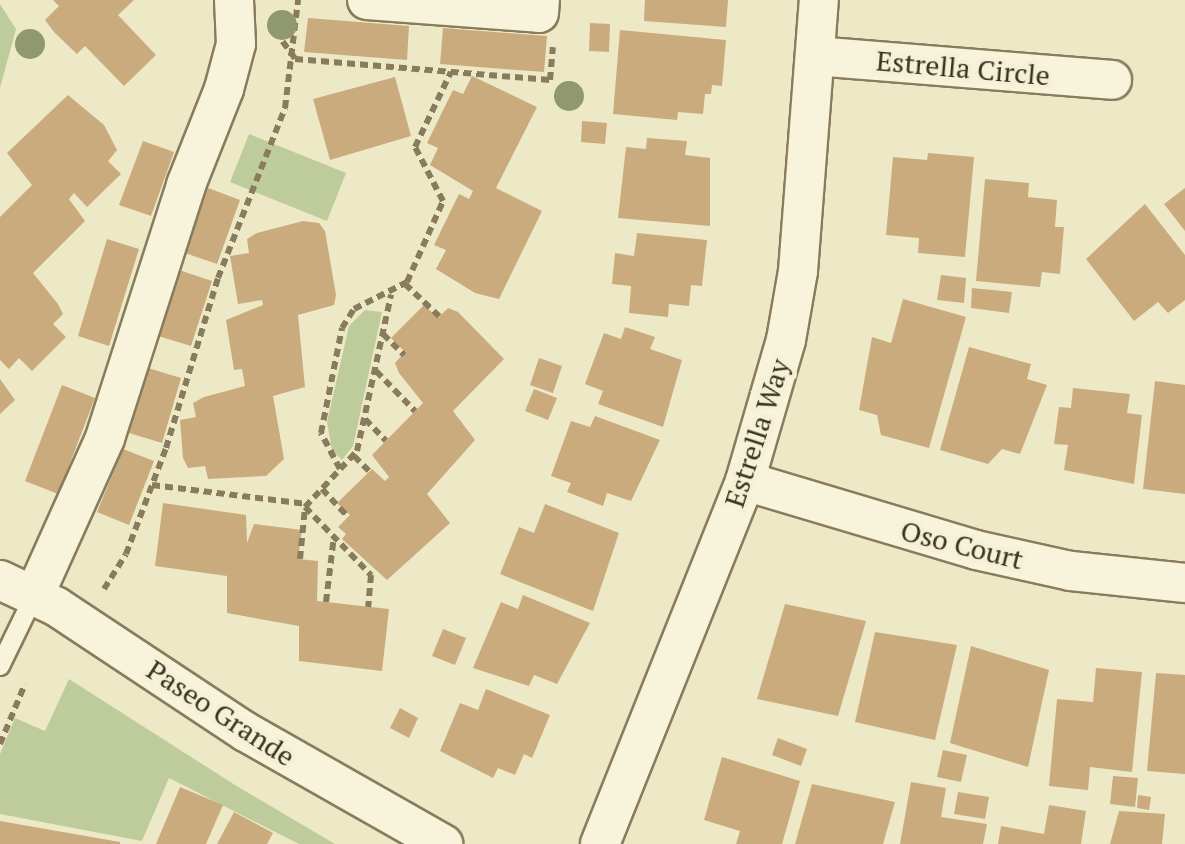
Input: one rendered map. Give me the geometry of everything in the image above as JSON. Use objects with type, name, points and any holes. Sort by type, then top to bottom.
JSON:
[{"type":"street","points":[[35,594],[104,438],[174,219],[224,88],[236,44],[234,0]]},
{"type":"street","points":[[367,0],[539,6]]},
{"type":"street","name":"Estrella Way","points":[[600,844],[745,481],[786,340],[798,271],[820,0]]},
{"type":"street","name":"Estrella Circle","points":[[815,56],[1112,80]]},
{"type":"street","name":"Oso Court","points":[[745,481],[976,550],[1071,570],[1185,583]]},
{"type":"street","name":"Paseo Grande","points":[[0,580],[35,594],[246,732],[443,844]]},
{"type":"lane","points":[[0,666],[35,594]]},
{"type":"path","points":[[104,590],[152,485],[225,259],[285,108],[295,59],[298,0]]},
{"type":"path","points":[[295,59],[550,80],[555,28],[539,6]]},
{"type":"path","points":[[340,470],[321,433],[342,328],[354,309],[390,295],[405,284],[443,201],[415,147],[450,72]]},
{"type":"path","points":[[405,284],[440,317]]},
{"type":"path","points":[[300,559],[307,505],[354,456],[390,295]]},
{"type":"path","points":[[382,333],[404,354]]},
{"type":"path","points":[[375,370],[415,411]]},
{"type":"path","points":[[365,418],[386,441]]},
{"type":"path","points":[[354,456],[369,471]]},
{"type":"path","points":[[152,485],[307,505],[372,575],[368,607]]},
{"type":"path","points":[[322,489],[348,516]]},
{"type":"path","points":[[326,602],[334,536]]},
{"type":"path","points":[[0,744],[30,672]]},
{"type":"green space","points":[[0,4],[16,29],[0,88]]},
{"type":"green space","points":[[249,134],[346,173],[327,221],[230,182]]},
{"type":"green space","points":[[365,310],[382,312],[353,446],[342,460],[332,450],[327,422],[349,326]]},
{"type":"green space","points":[[69,679],[335,844],[299,844],[169,778],[142,841],[0,814],[0,754],[15,718],[45,731]]},
{"type":"building","points":[[53,0],[134,0],[118,15],[156,55],[124,86],[85,46],[77,54],[54,32],[45,20],[59,6]]},
{"type":"building","points":[[645,0],[728,0],[726,27],[644,21]]},
{"type":"building","points":[[308,18],[409,26],[407,60],[304,52]]},
{"type":"building","points":[[590,23],[610,24],[609,52],[589,51]]},
{"type":"building","points":[[443,28],[547,36],[544,72],[440,64]]},
{"type":"building","points":[[620,30],[726,40],[722,86],[712,85],[711,94],[705,94],[703,114],[678,112],[677,120],[613,114]]},
{"type":"building","points":[[472,76],[537,107],[496,188],[542,211],[499,299],[475,293],[436,269],[446,250],[434,245],[459,194],[469,199],[473,191],[430,165],[438,148],[427,143],[453,90],[463,94]]},
{"type":"building","points":[[395,77],[411,136],[330,160],[313,99]]},
{"type":"building","points":[[68,95],[104,125],[117,150],[108,161],[121,174],[87,207],[74,193],[69,199],[85,221],[33,273],[58,304],[63,314],[53,324],[66,337],[32,371],[19,358],[9,369],[0,360],[0,217],[32,185],[7,153]]},
{"type":"building","points":[[582,121],[607,123],[605,144],[581,142]]},
{"type":"building","points":[[647,138],[687,141],[685,155],[710,158],[710,226],[618,218],[626,147],[646,149]]},
{"type":"building","points":[[143,141],[174,152],[151,216],[119,205]]},
{"type":"building","points":[[928,153],[974,157],[965,257],[918,253],[919,238],[886,235],[893,157],[927,160]]},
{"type":"building","points":[[985,179],[1029,183],[1028,197],[1057,200],[1055,227],[1064,227],[1060,274],[1042,272],[1040,287],[976,281]]},
{"type":"building","points":[[208,188],[240,200],[217,264],[185,253]]},
{"type":"building","points":[[1185,188],[1185,231],[1164,204]]},
{"type":"building","points":[[1145,204],[1185,255],[1185,300],[1168,313],[1158,302],[1134,321],[1086,259]]},
{"type":"building","points":[[303,221],[319,223],[325,231],[336,295],[334,305],[298,315],[305,387],[273,396],[284,459],[266,476],[208,479],[205,466],[188,468],[183,458],[180,420],[196,417],[193,403],[204,397],[245,386],[242,369],[234,370],[226,320],[263,305],[262,300],[238,304],[230,256],[249,253],[247,239],[257,233]]},
{"type":"building","points":[[637,233],[707,240],[702,286],[691,285],[689,306],[669,304],[668,317],[629,313],[631,286],[612,284],[615,253],[634,256]]},
{"type":"building","points":[[107,239],[139,249],[109,346],[78,336]]},
{"type":"building","points":[[179,270],[212,281],[191,346],[158,336]]},
{"type":"building","points":[[941,275],[966,278],[964,303],[937,300]]},
{"type":"building","points":[[972,288],[1012,292],[1009,313],[971,308]]},
{"type":"building","points":[[903,299],[966,317],[929,448],[881,435],[877,415],[859,410],[872,337],[891,343]]},
{"type":"building","points":[[424,305],[438,318],[448,308],[458,312],[504,359],[453,411],[475,440],[427,494],[450,523],[387,580],[342,539],[346,534],[338,527],[350,515],[337,503],[372,469],[385,481],[389,477],[372,455],[423,403],[399,373],[395,363],[405,352],[391,338]]},
{"type":"building","points":[[625,327],[655,337],[650,349],[682,360],[663,427],[598,404],[603,391],[585,384],[604,333],[621,339]]},
{"type":"building","points":[[969,347],[1031,364],[1027,379],[1047,385],[1020,454],[1002,449],[988,464],[940,450]]},
{"type":"building","points":[[539,358],[562,366],[553,393],[530,385]]},
{"type":"building","points":[[148,368],[181,378],[162,443],[129,433]]},
{"type":"building","points":[[0,379],[15,400],[0,414]]},
{"type":"building","points":[[1155,381],[1185,385],[1185,494],[1143,489]]},
{"type":"building","points":[[62,385],[95,398],[58,494],[25,481]]},
{"type":"building","points":[[1073,388],[1130,394],[1127,413],[1142,415],[1134,484],[1064,470],[1068,445],[1054,444],[1059,407],[1071,408]]},
{"type":"building","points":[[534,389],[557,398],[548,420],[525,411]]},
{"type":"building","points":[[595,416],[660,440],[631,501],[607,493],[603,506],[567,492],[571,483],[551,476],[571,421],[590,427]]},
{"type":"building","points":[[123,449],[154,461],[129,525],[97,512]]},
{"type":"building","points":[[163,503],[246,515],[247,543],[254,524],[302,530],[298,559],[318,561],[317,601],[389,609],[382,671],[299,661],[299,626],[227,613],[227,576],[155,566]]},
{"type":"building","points":[[545,504],[619,533],[593,611],[500,574],[519,527],[534,533]]},
{"type":"building","points":[[523,595],[590,623],[557,684],[534,675],[529,686],[473,668],[501,602],[518,609]]},
{"type":"building","points":[[785,604],[866,621],[838,716],[757,699]]},
{"type":"building","points":[[443,629],[466,638],[455,665],[432,656]]},
{"type":"building","points":[[875,632],[957,645],[935,740],[855,722]]},
{"type":"building","points":[[971,646],[1049,670],[1028,767],[950,743]]},
{"type":"building","points":[[1096,668],[1142,672],[1132,772],[1090,767],[1088,790],[1049,786],[1057,699],[1093,702]]},
{"type":"building","points":[[1156,673],[1185,675],[1185,774],[1147,771]]},
{"type":"building","points":[[486,689],[550,715],[532,758],[524,754],[515,775],[498,768],[493,778],[440,751],[460,703],[478,710]]},
{"type":"building","points":[[400,708],[418,718],[409,738],[390,728]]},
{"type":"building","points":[[778,738],[807,749],[801,766],[772,755]]},
{"type":"building","points":[[943,750],[967,755],[961,782],[937,777]]},
{"type":"building","points":[[722,757],[800,781],[782,844],[736,844],[740,831],[704,820]]},
{"type":"building","points":[[1113,776],[1138,778],[1135,807],[1110,804]]},
{"type":"building","points":[[911,782],[946,788],[941,817],[987,824],[983,844],[900,844]]},
{"type":"building","points":[[812,784],[895,802],[883,844],[795,844]]},
{"type":"building","points":[[180,787],[223,805],[206,844],[156,844]]},
{"type":"building","points":[[958,792],[989,797],[985,819],[954,814]]},
{"type":"building","points":[[1138,795],[1151,797],[1149,810],[1137,808]]},
{"type":"building","points":[[1049,805],[1086,811],[1081,844],[998,844],[1001,826],[1044,834]]},
{"type":"building","points":[[1119,811],[1165,814],[1162,844],[1110,844]]},
{"type":"building","points":[[234,812],[273,833],[267,844],[217,844]]},
{"type":"building","points":[[0,821],[120,842],[120,844],[0,844]]}]
